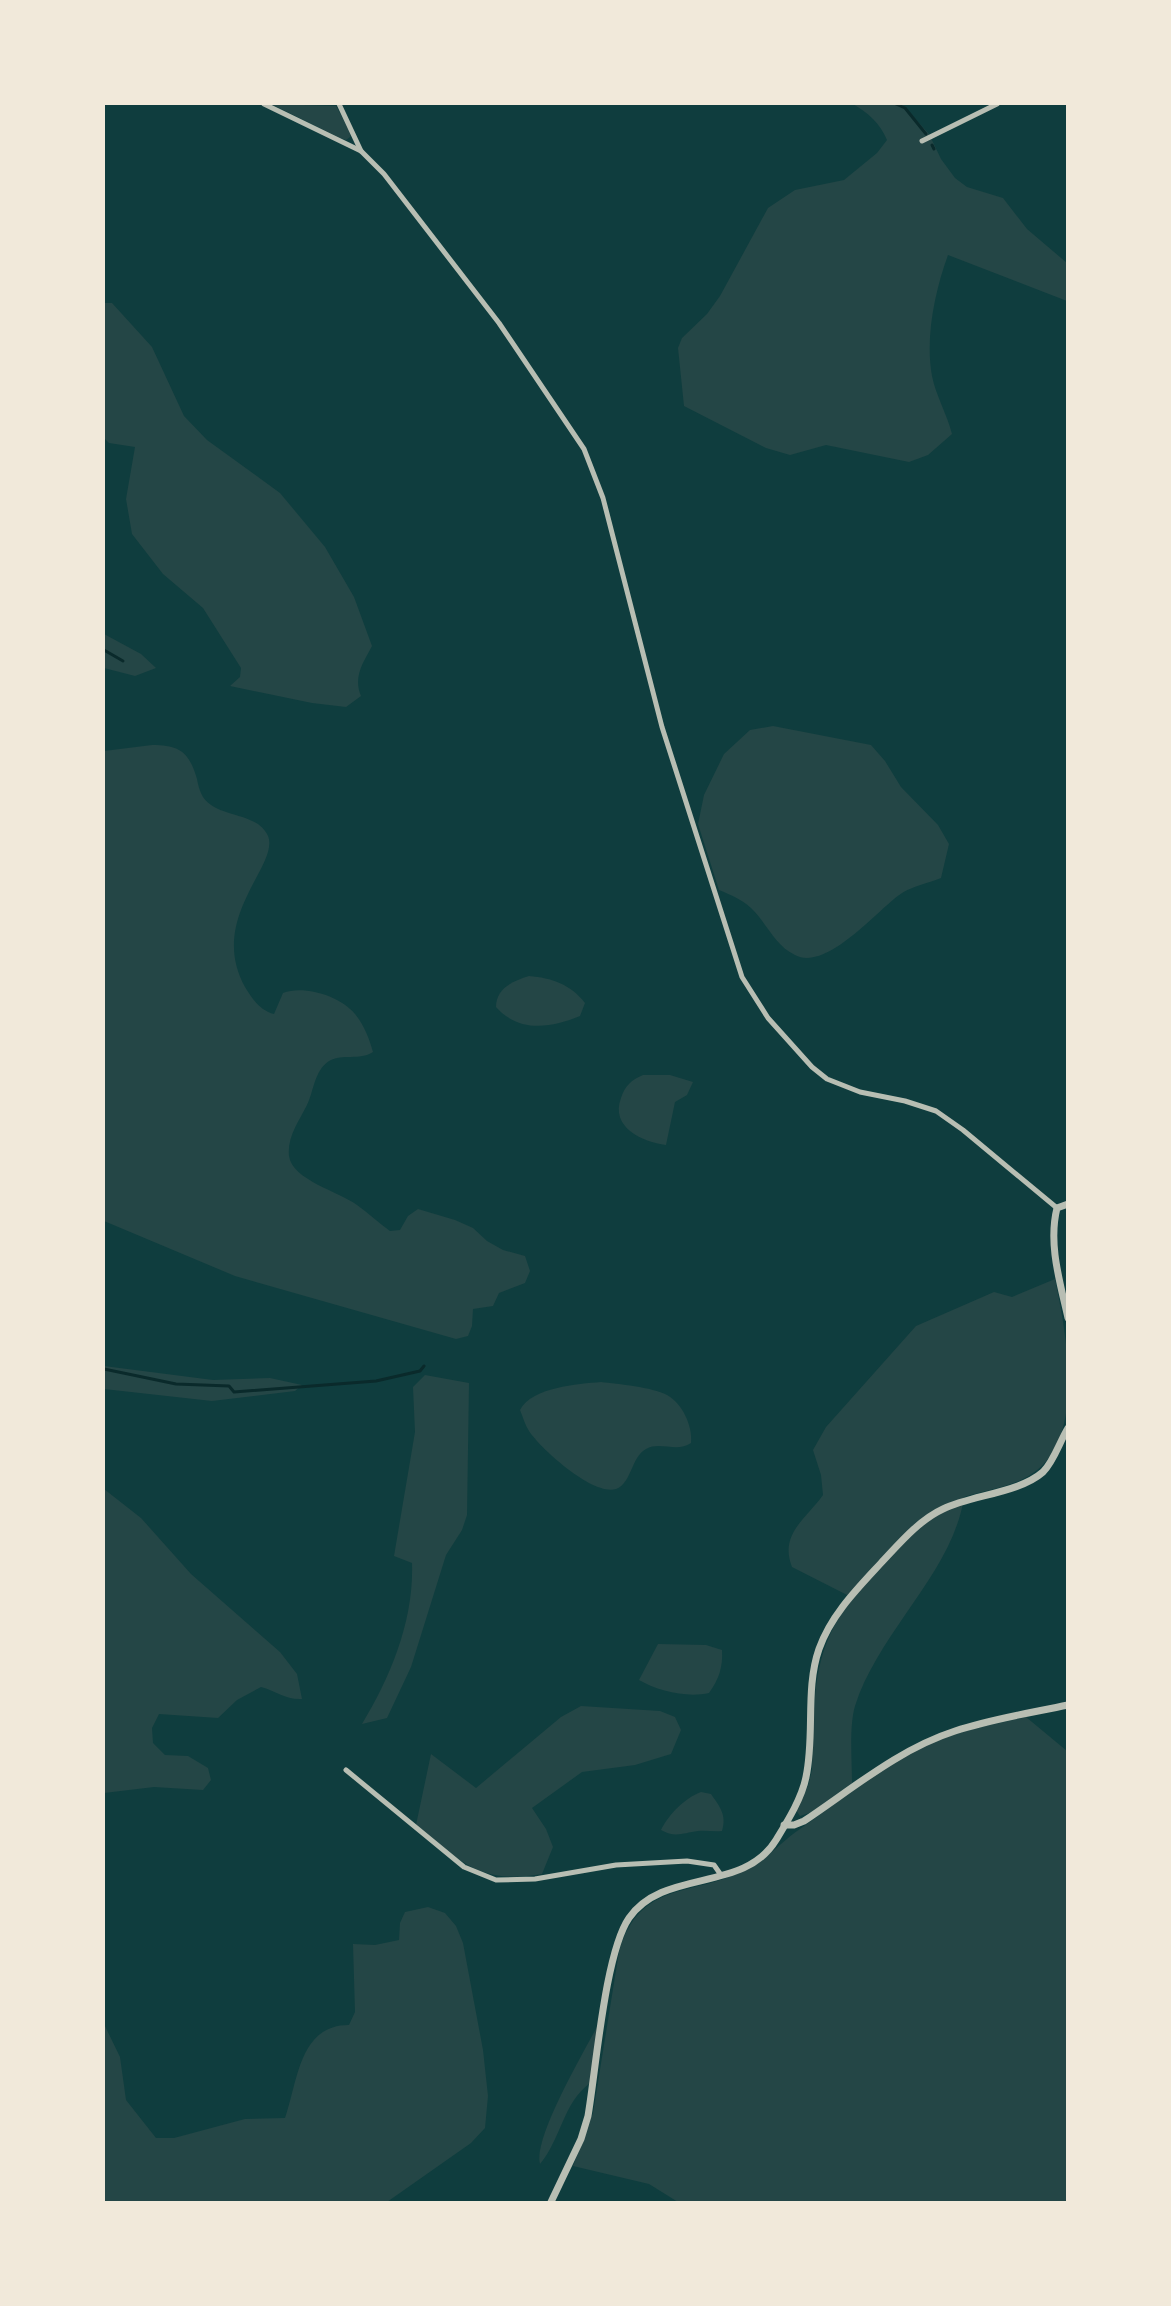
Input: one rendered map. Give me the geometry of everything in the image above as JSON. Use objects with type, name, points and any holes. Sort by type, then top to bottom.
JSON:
[{"type":"street","points":[[264,104],[361,151],[384,174],[499,323],[584,449],[603,498],[662,727],[742,977],[753,997],[795,1049],[827,1079],[860,1092],[905,1101],[936,1111],[963,1130],[1057,1208]]},
{"type":"street","points":[[339,104],[361,151]]},
{"type":"street","points":[[922,141],[997,104]]},
{"type":"street","points":[[1057,1208],[1068,1204]]},
{"type":"street","points":[[1057,1208],[1053,1226],[1054,1250],[1068,1318]]},
{"type":"street","points":[[552,2202],[578,2146],[588,2116],[608,1988],[625,1925],[638,1908],[649,1899],[663,1892],[741,1869],[765,1854],[784,1825],[806,1779],[815,1665],[831,1623],[842,1607],[882,1562],[930,1516],[943,1509],[1023,1483],[1044,1471],[1068,1428]]},
{"type":"street","points":[[784,1825],[794,1825],[804,1821],[888,1764],[936,1739],[986,1723],[1068,1705]]},
{"type":"street","points":[[346,1770],[438,1848],[464,1867],[488,1878],[514,1881],[616,1865],[687,1861],[714,1865],[722,1875]]},
{"type":"shaded area","points":[[271,104],[336,106],[351,133],[350,137],[346,140],[340,138]]},
{"type":"shaded area","points":[[853,104],[902,104],[929,134],[941,159],[955,178],[967,187],[1003,198],[1027,229],[1067,263],[1067,301],[948,255],[932,314],[930,361],[934,383],[952,434],[928,455],[909,462],[826,445],[790,455],[766,448],[684,406],[678,348],[682,338],[707,314],[720,296],[768,208],[795,190],[844,180],[877,153],[887,140],[873,119]]},
{"type":"shaded area","points":[[104,303],[112,303],[152,347],[184,416],[207,440],[280,493],[325,547],[354,597],[372,646],[362,664],[359,676],[361,696],[346,707],[312,703],[230,686],[240,677],[241,668],[203,608],[163,574],[132,534],[126,499],[135,447],[109,443],[104,438]]},
{"type":"shaded area","points":[[104,634],[141,654],[156,668],[135,676],[104,668]]},
{"type":"shaded area","points":[[773,726],[871,745],[885,761],[901,787],[938,825],[949,844],[941,878],[902,893],[837,947],[822,955],[808,958],[788,951],[776,940],[751,908],[719,890],[698,824],[704,795],[724,754],[750,730]]},
{"type":"shaded area","points":[[162,745],[182,752],[191,762],[201,793],[210,804],[255,822],[268,836],[269,848],[239,917],[234,938],[236,962],[245,987],[251,996],[257,1004],[274,1014],[283,993],[301,990],[331,997],[355,1014],[370,1042],[373,1052],[368,1055],[340,1057],[329,1061],[320,1070],[290,1142],[289,1156],[292,1164],[307,1179],[357,1205],[390,1231],[400,1230],[408,1216],[418,1209],[455,1220],[473,1228],[487,1241],[503,1250],[525,1256],[530,1271],[525,1283],[499,1293],[493,1306],[473,1309],[472,1326],[468,1336],[456,1339],[235,1276],[104,1221],[104,751]]},
{"type":"shaded area","points":[[529,976],[553,980],[573,991],[585,1003],[580,1016],[558,1023],[536,1026],[515,1021],[505,1015],[496,1007],[502,990],[517,980]]},
{"type":"shaded area","points":[[643,1075],[670,1075],[693,1082],[687,1095],[675,1102],[666,1145],[638,1136],[624,1125],[620,1117],[619,1108],[624,1090],[632,1081]]},
{"type":"shaded area","points":[[1055,1279],[1067,1354],[1067,1410],[1061,1435],[1050,1457],[1033,1473],[1009,1485],[964,1497],[957,1524],[946,1551],[881,1652],[866,1679],[855,1706],[851,1733],[852,1783],[812,1812],[800,1816],[796,1810],[808,1786],[812,1770],[815,1701],[821,1659],[828,1638],[853,1598],[792,1567],[789,1545],[792,1536],[823,1495],[821,1475],[813,1450],[826,1427],[916,1326],[994,1292],[1012,1297]]},
{"type":"shaded area","points":[[104,1366],[213,1380],[270,1378],[302,1385],[295,1391],[212,1401],[104,1389]]},
{"type":"shaded area","points":[[425,1375],[469,1383],[467,1515],[462,1530],[446,1555],[411,1667],[387,1718],[362,1724],[373,1706],[399,1647],[409,1605],[412,1563],[394,1556],[415,1432],[413,1387]]},
{"type":"shaded area","points":[[601,1382],[635,1386],[667,1395],[682,1409],[690,1429],[691,1443],[680,1447],[657,1446],[646,1449],[637,1458],[625,1481],[616,1489],[594,1485],[568,1469],[535,1439],[520,1410],[534,1396],[556,1388]]},
{"type":"shaded area","points":[[104,1489],[141,1518],[191,1574],[280,1652],[297,1674],[302,1699],[286,1697],[261,1687],[237,1700],[218,1718],[159,1714],[152,1728],[153,1743],[165,1755],[188,1756],[208,1768],[211,1780],[203,1790],[154,1787],[104,1793]]},
{"type":"shaded area","points":[[658,1644],[706,1645],[722,1650],[720,1673],[709,1693],[691,1695],[673,1693],[639,1680]]},
{"type":"shaded area","points":[[581,1706],[660,1711],[675,1717],[681,1730],[671,1754],[635,1765],[582,1772],[532,1808],[546,1829],[553,1847],[542,1874],[521,1877],[487,1873],[459,1860],[416,1825],[431,1754],[476,1788],[561,1717]]},
{"type":"shaded area","points":[[1026,1717],[1067,1751],[1067,2202],[678,2202],[649,2184],[573,2166],[593,2113],[619,1952],[628,1928],[641,1912],[655,1901],[672,1894],[729,1877],[749,1868],[861,1785],[908,1754],[962,1732]]},
{"type":"shaded area","points":[[701,1792],[711,1794],[720,1807],[724,1820],[722,1831],[675,1834],[661,1830],[678,1807]]},
{"type":"shaded area","points":[[428,1907],[445,1913],[456,1926],[463,1943],[483,2050],[488,2096],[485,2128],[471,2143],[387,2202],[104,2202],[104,2024],[120,2057],[126,2100],[156,2138],[174,2138],[245,2119],[285,2118],[298,2072],[310,2045],[320,2034],[332,2027],[349,2025],[355,2012],[353,1944],[375,1945],[399,1940],[400,1923],[405,1912]]},
{"type":"shaded area","points":[[599,2023],[590,2083],[574,2101],[553,2144],[540,2164],[544,2135]]},
{"type":"waterway","points":[[896,104],[905,108],[926,134]]},
{"type":"waterway","points":[[932,145],[934,149]]},
{"type":"waterway","points":[[104,650],[123,661]]},
{"type":"waterway","points":[[104,1369],[176,1384],[229,1386],[234,1392],[376,1381],[420,1371],[424,1366]]}]
